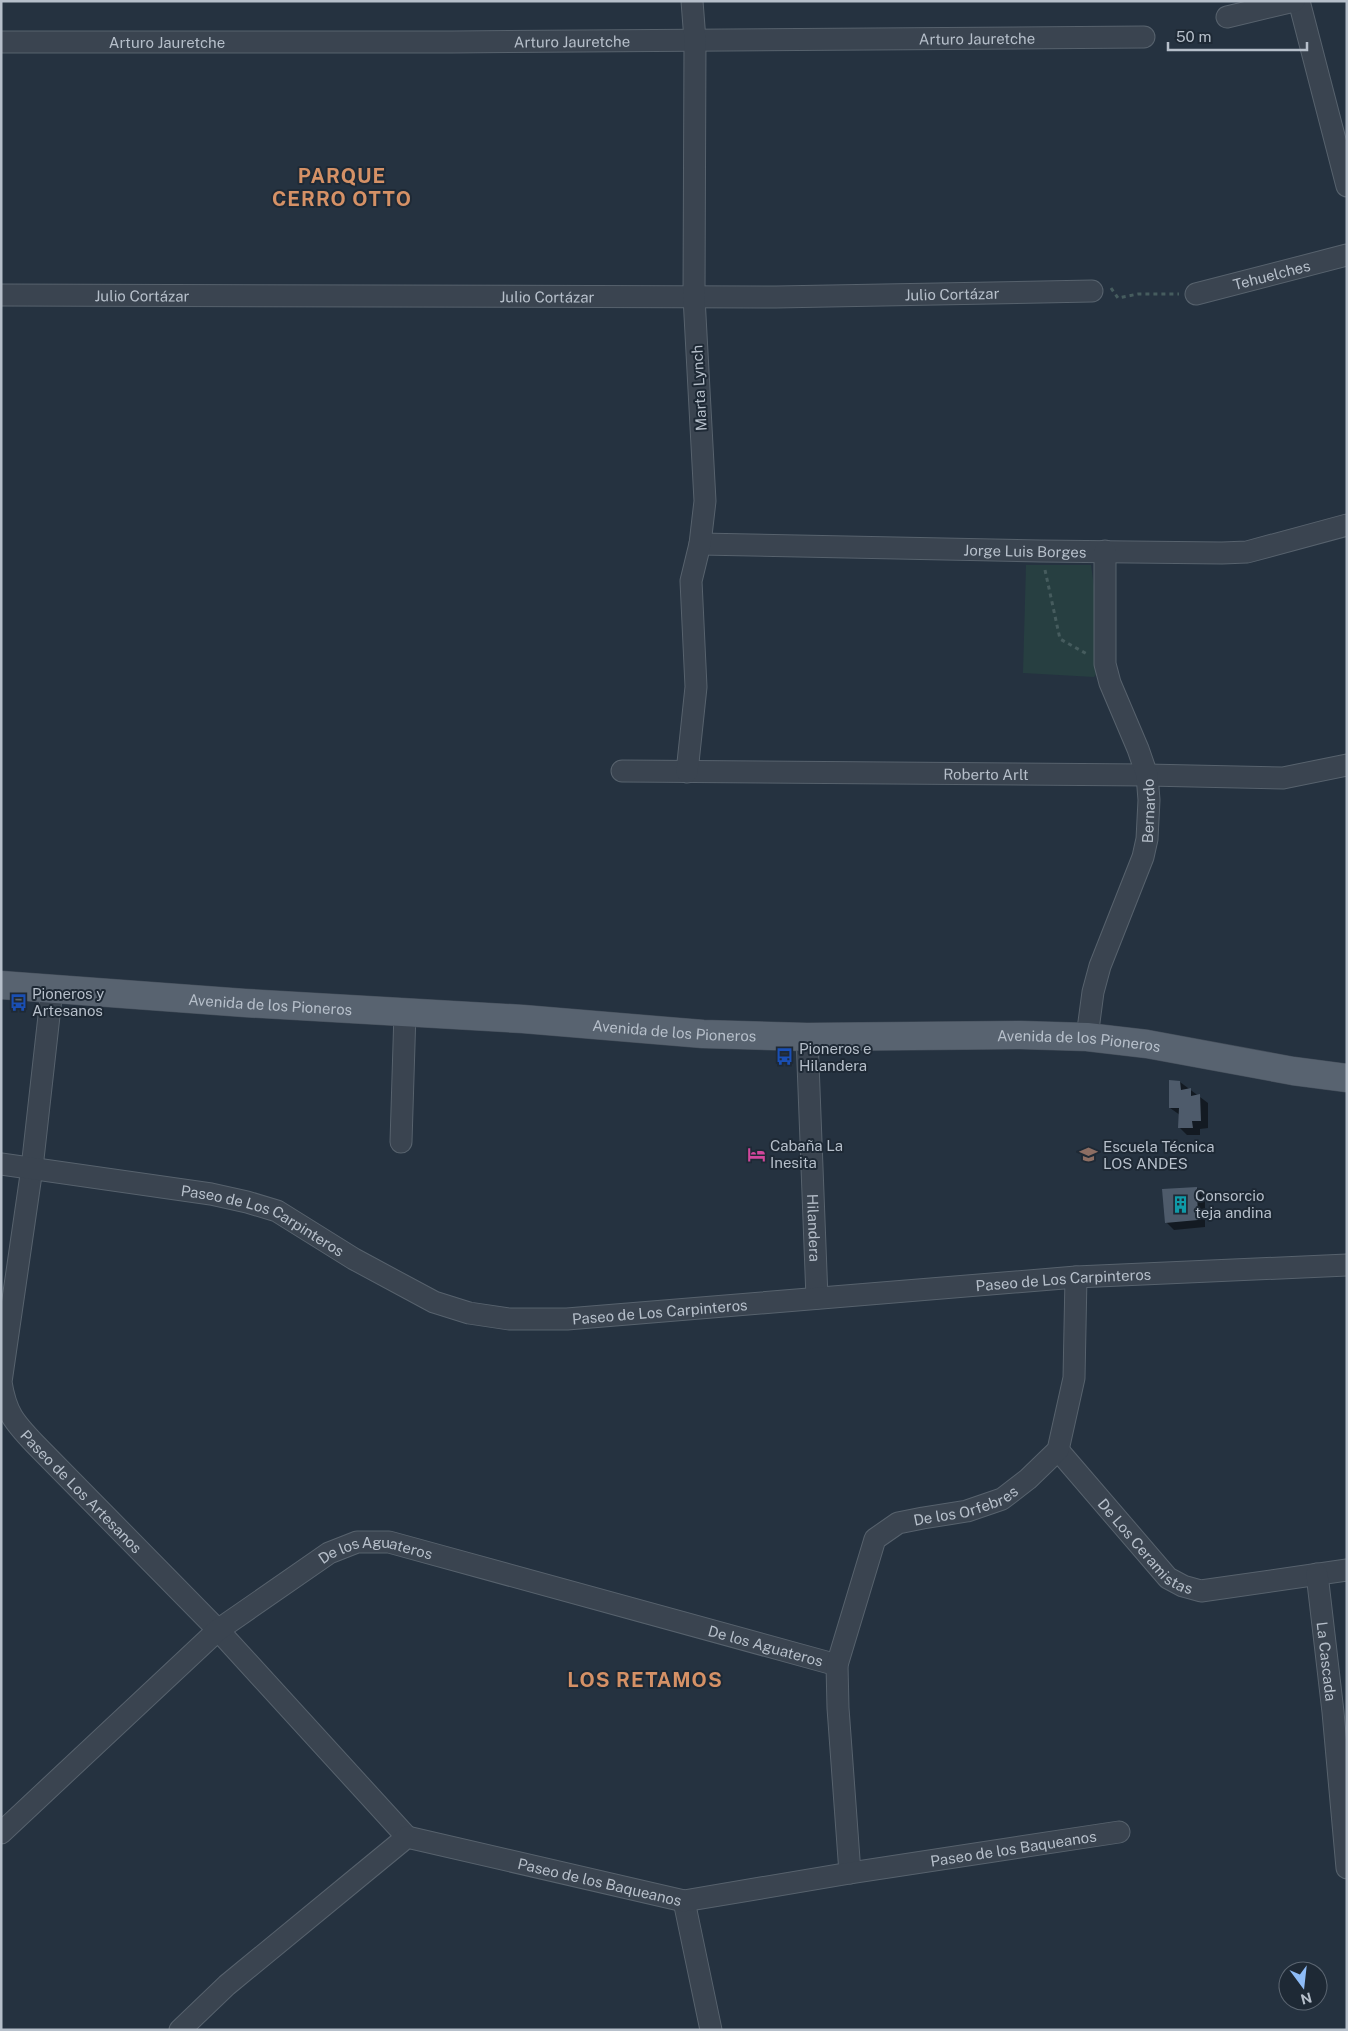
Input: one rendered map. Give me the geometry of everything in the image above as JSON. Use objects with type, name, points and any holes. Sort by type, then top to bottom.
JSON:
[{"type":"main road","name":"Avenida de los Pioneros","points":[[1,985],[523,1019],[703,1034],[807,1037],[1021,1035],[1087,1038],[1147,1044],[1293,1072],[1347,1078]]},
{"type":"street","name":"Marta Lynch","points":[[687,772],[696,686],[691,582],[700,544],[705,501],[694,296],[695,40],[692,1]]},
{"type":"street","points":[[1227,17],[1294,1]]},
{"type":"street","points":[[1299,1],[1347,186]]},
{"type":"street","name":"Arturo Jauretche","points":[[1,42],[1144,37]]},
{"type":"street","name":"Tehuelches","points":[[1196,294],[1347,255]]},
{"type":"street","name":"Julio Cortázar","points":[[1,295],[786,297],[1092,291]]},
{"type":"street","name":"Jorge Luis Borges","points":[[700,544],[1222,553],[1247,552],[1347,525]]},
{"type":"street","name":"Bernardo","points":[[1087,1038],[1093,992],[1100,966],[1143,857],[1147,839],[1149,800],[1147,775],[1110,683],[1105,664],[1104,551]]},
{"type":"street","name":"Roberto Arlt","points":[[622,771],[1147,775],[1283,778],[1347,765]]},
{"type":"street","name":"Paseo de Los Artesanos","points":[[52,989],[32,1168],[4,1356],[1,1382],[4,1402],[14,1421],[35,1444],[218,1630],[407,1836]]},
{"type":"street","points":[[401,1142],[405,1012]]},
{"type":"street","name":"Hilandera","points":[[807,1037],[816,1298]]},
{"type":"street","name":"Paseo de Los Carpinteros","points":[[1,1164],[212,1194],[277,1211],[354,1259],[434,1302],[469,1313],[509,1319],[567,1319],[1076,1277],[1347,1265]]},
{"type":"street","points":[[1058,1450],[1074,1378],[1076,1277]]},
{"type":"street","name":"De Los Ceramistas","points":[[1058,1450],[1168,1578],[1184,1586],[1202,1591],[1347,1570]]},
{"type":"street","name":"De los Orfebres","points":[[850,1873],[838,1708],[838,1665],[875,1539],[898,1523],[967,1511],[1002,1499],[1028,1479],[1058,1450]]},
{"type":"street","name":"De los Aguateros","points":[[1,1833],[218,1630],[329,1553],[356,1542],[389,1542],[838,1665]]},
{"type":"street","name":"La Cascada","points":[[1318,1574],[1347,1868]]},
{"type":"street","name":"Paseo de los Baqueanos","points":[[407,1836],[684,1901],[850,1873],[1120,1832]]},
{"type":"street","points":[[180,2030],[227,1985],[407,1836]]},
{"type":"street","points":[[684,1901],[711,2030]]},
{"type":"path","points":[[1092,291],[1100,294],[1111,288],[1118,298],[1138,294],[1196,294]]},
{"type":"path","points":[[1040,551],[1060,639],[1105,664]]},
{"type":"green space","points":[[1026,565],[1091,565],[1105,664],[1094,677],[1023,673]]},
{"type":"building","points":[[1169,1080],[1180,1081],[1181,1090],[1191,1088],[1191,1096],[1200,1094],[1201,1121],[1192,1121],[1193,1128],[1178,1128],[1179,1108],[1169,1108]]},
{"type":"building","name":"Consorcio teja andina","points":[[1197,1187],[1198,1220],[1165,1223],[1162,1189]]},
{"type":"place","name":"Pioneros y Artesanos","points":[[18,1002]]},
{"type":"place","name":"Pioneros e Hilandera","points":[[785,1057]]},
{"type":"place","name":"Cabaña La Inesita","points":[[756,1154]]},
{"type":"place","name":"Escuela Técnica LOS ANDES","points":[[1089,1155]]},
{"type":"place","name":"Consorcio teja andina","points":[[1181,1204]]},
{"type":"district","name":"PARQUE CERRO OTTO","points":[[342,188]]},
{"type":"district","name":"LOS RETAMOS","points":[[645,1680]]}]
